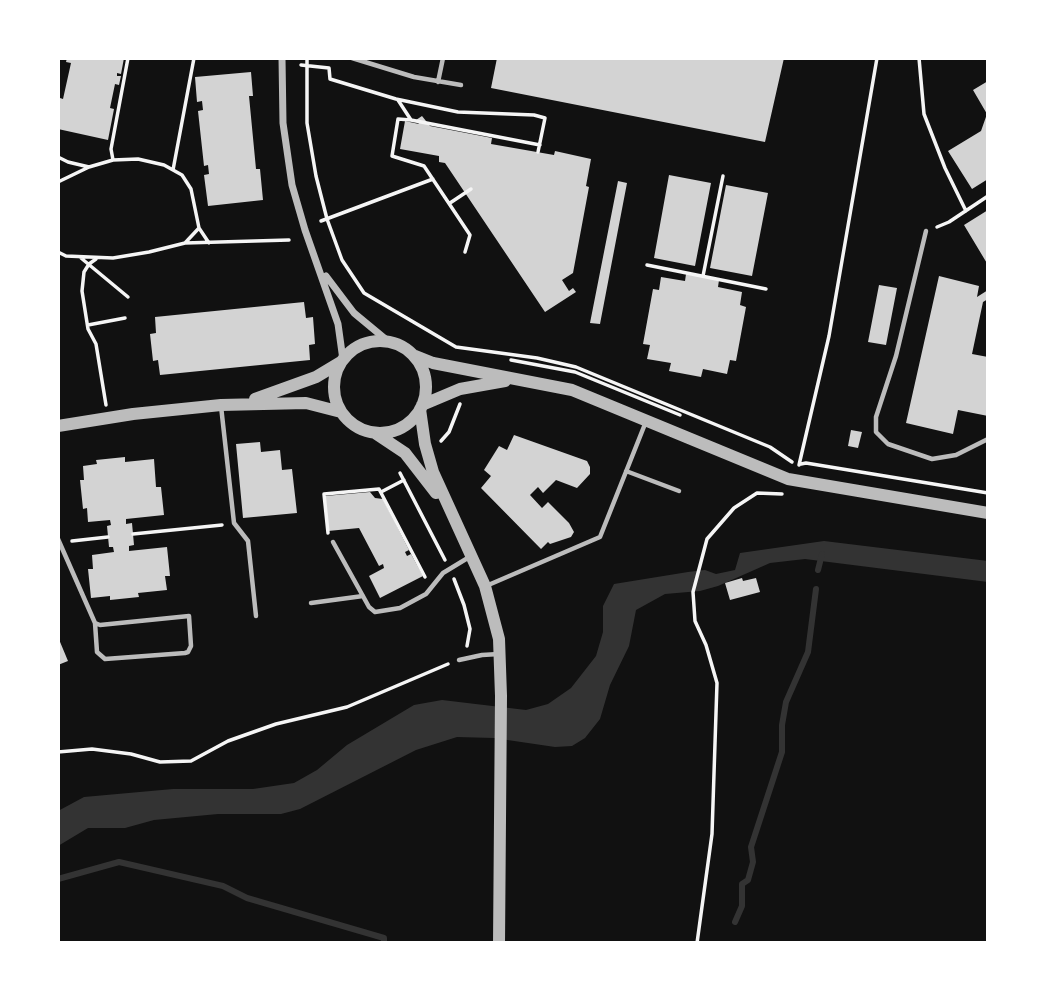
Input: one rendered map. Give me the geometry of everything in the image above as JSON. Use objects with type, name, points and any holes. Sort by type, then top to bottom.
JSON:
[{"type":"street","points":[[282,58],[282,108],[288,163],[298,208],[338,324],[342,361],[334,387],[341,412]]},
{"type":"street","points":[[318,264],[354,313],[389,342]]},
{"type":"street","points":[[58,426],[108,417],[220,405],[272,395],[316,377],[362,345],[376,341],[389,342],[438,364],[572,390],[788,479],[988,513]]},
{"type":"street","points":[[413,355],[422,368],[426,383],[421,407],[425,444],[433,472],[485,586],[496,623],[501,696],[499,943]]},
{"type":"street","points":[[372,432],[397,429],[410,421],[421,407],[448,393],[486,383],[527,380]]},
{"type":"street","points":[[220,405],[306,403],[341,412],[355,425],[372,432],[405,453],[455,523]]},
{"type":"lane","points":[[352,58],[438,82],[461,85]]},
{"type":"lane","points":[[438,82],[443,58]]},
{"type":"lane","points":[[926,231],[896,356],[876,417],[876,432],[888,444],[932,459],[956,455],[988,439]]},
{"type":"lane","points":[[220,405],[234,523],[248,541],[256,616]]},
{"type":"lane","points":[[485,586],[597,540],[603,533],[646,421]]},
{"type":"lane","points":[[626,471],[679,491]]},
{"type":"lane","points":[[58,541],[95,623],[99,657],[112,659],[188,652],[191,646],[189,617],[100,625],[95,623]]},
{"type":"lane","points":[[333,541],[369,607],[382,612],[400,608],[431,589],[443,573],[472,556]]},
{"type":"lane","points":[[311,603],[363,596]]},
{"type":"lane","points":[[459,660],[500,654]]},
{"type":"path","points":[[113,160],[111,149],[128,58]]},
{"type":"path","points":[[173,170],[194,58]]},
{"type":"path","points":[[307,58],[309,136],[327,219],[342,260],[364,293],[444,341],[461,348],[537,358],[593,373],[770,447],[799,465]]},
{"type":"path","points":[[799,465],[829,336],[877,58]]},
{"type":"path","points":[[919,58],[924,114],[945,168],[966,211]]},
{"type":"path","points":[[301,65],[329,68],[330,79],[396,99],[458,111],[534,115],[545,118],[538,152]]},
{"type":"path","points":[[396,99],[411,120]]},
{"type":"path","points":[[465,252],[470,235],[424,166],[392,156],[398,120],[411,120],[540,145]]},
{"type":"path","points":[[58,157],[89,167]]},
{"type":"path","points":[[58,182],[89,167],[113,160],[138,159],[164,165],[182,175],[191,189],[199,228],[209,243]]},
{"type":"path","points":[[703,276],[723,176]]},
{"type":"path","points":[[321,220],[433,179]]},
{"type":"path","points":[[449,203],[471,189]]},
{"type":"path","points":[[926,231],[949,222],[988,197]]},
{"type":"path","points":[[185,243],[199,228]]},
{"type":"path","points":[[58,252],[66,256],[98,258],[149,252],[185,243],[289,240]]},
{"type":"path","points":[[80,257],[128,297]]},
{"type":"path","points":[[98,258],[89,264],[84,272],[82,291],[88,325],[96,344],[108,417]]},
{"type":"path","points":[[647,265],[766,289]]},
{"type":"path","points":[[88,325],[125,318]]},
{"type":"path","points":[[480,357],[575,372],[769,453],[792,467],[806,463],[988,493]]},
{"type":"path","points":[[381,492],[409,478]]},
{"type":"path","points":[[333,541],[327,530],[324,494],[379,489],[431,589]]},
{"type":"path","points":[[697,943],[712,834],[717,683],[706,645],[695,621],[693,592],[707,539],[734,508],[757,493],[780,496],[784,492]]},
{"type":"path","points":[[133,534],[234,523]]},
{"type":"path","points":[[58,541],[108,537]]},
{"type":"path","points":[[58,752],[92,749],[131,754],[160,762],[191,761],[228,741],[276,724],[347,707],[459,660]]},
{"type":"shaded area","points":[[824,541],[988,561],[988,582],[805,559],[770,563],[718,586],[700,591],[665,594],[636,610],[629,646],[610,685],[600,719],[585,738],[572,746],[555,747],[494,738],[457,737],[416,750],[300,809],[281,814],[218,814],[154,820],[125,828],[88,828],[58,846],[58,811],[84,797],[173,789],[253,789],[294,783],[317,770],[347,745],[414,705],[442,700],[526,710],[548,704],[571,688],[596,656],[603,632],[603,606],[614,584],[705,570],[716,574],[735,570],[740,553]]},
{"type":"building","points":[[67,58],[124,58],[121,74],[117,73],[117,76],[121,76],[119,85],[115,84],[110,108],[114,109],[108,140],[58,129],[60,98],[63,99],[71,63],[66,62]]},
{"type":"building","points":[[497,58],[784,58],[765,142],[491,88]]},
{"type":"building","points":[[251,72],[253,96],[249,96],[256,169],[260,169],[263,200],[208,206],[204,175],[209,174],[208,165],[204,166],[198,111],[203,110],[202,101],[197,102],[195,77]]},
{"type":"building","points":[[988,81],[988,179],[972,189],[948,151],[981,131],[987,114],[973,90]]},
{"type":"building","points":[[422,116],[430,126],[492,138],[491,144],[554,155],[555,151],[591,159],[586,186],[589,187],[573,273],[562,280],[569,291],[573,288],[576,292],[545,312],[445,163],[439,162],[439,156],[400,149],[405,121],[419,124],[416,120]]},
{"type":"building","points":[[669,175],[711,183],[695,266],[654,258]]},
{"type":"building","points":[[618,181],[627,183],[600,324],[590,323]]},
{"type":"building","points":[[726,185],[768,193],[752,276],[710,268]]},
{"type":"building","points":[[988,210],[988,265],[964,225]]},
{"type":"building","points":[[686,274],[719,280],[718,287],[742,292],[740,305],[746,307],[736,361],[730,360],[727,374],[703,369],[701,377],[669,371],[671,363],[647,359],[650,345],[643,344],[653,289],[659,290],[661,277],[685,281]]},
{"type":"building","points":[[939,276],[979,286],[977,297],[988,290],[988,299],[983,302],[972,354],[988,357],[988,416],[958,410],[953,434],[906,423]]},
{"type":"building","points":[[879,285],[897,288],[886,345],[868,342]]},
{"type":"building","points":[[304,302],[306,318],[313,317],[315,344],[309,345],[310,360],[160,375],[158,360],[153,361],[150,334],[156,333],[155,317]]},
{"type":"building","points":[[851,430],[862,432],[858,448],[848,446]]},
{"type":"building","points":[[514,435],[587,461],[590,467],[590,474],[577,488],[556,480],[543,493],[538,487],[530,495],[542,508],[548,502],[569,523],[574,532],[571,537],[550,544],[548,542],[541,549],[481,488],[491,476],[484,470],[499,446],[507,450]]},
{"type":"building","points":[[260,442],[261,452],[280,450],[282,470],[292,469],[297,513],[243,518],[236,444]]},
{"type":"building","points":[[125,457],[125,462],[154,459],[156,487],[161,487],[164,515],[126,519],[126,524],[132,523],[134,545],[129,546],[129,551],[167,547],[170,576],[165,576],[167,590],[138,593],[139,597],[110,600],[110,596],[91,598],[88,569],[93,569],[92,555],[114,552],[113,547],[109,547],[107,526],[111,525],[110,520],[88,522],[87,508],[83,509],[80,480],[84,480],[83,466],[97,464],[96,460]]},
{"type":"building","points":[[370,492],[375,498],[383,499],[409,550],[405,552],[407,556],[411,554],[423,576],[380,598],[369,576],[384,568],[383,564],[379,566],[359,528],[328,531],[325,496]]},
{"type":"building","points":[[742,578],[743,581],[756,578],[760,592],[730,600],[725,583]]},
{"type":"building","points":[[58,637],[68,661],[58,665]]},
{"type":"waterway","points":[[818,570],[822,554]]},
{"type":"waterway","points":[[735,922],[742,906],[742,884],[748,880],[753,862],[751,847],[782,752],[782,725],[786,702],[808,652],[816,589]]},
{"type":"waterway","points":[[58,879],[119,862],[223,886],[247,898],[384,938],[384,943]]}]
